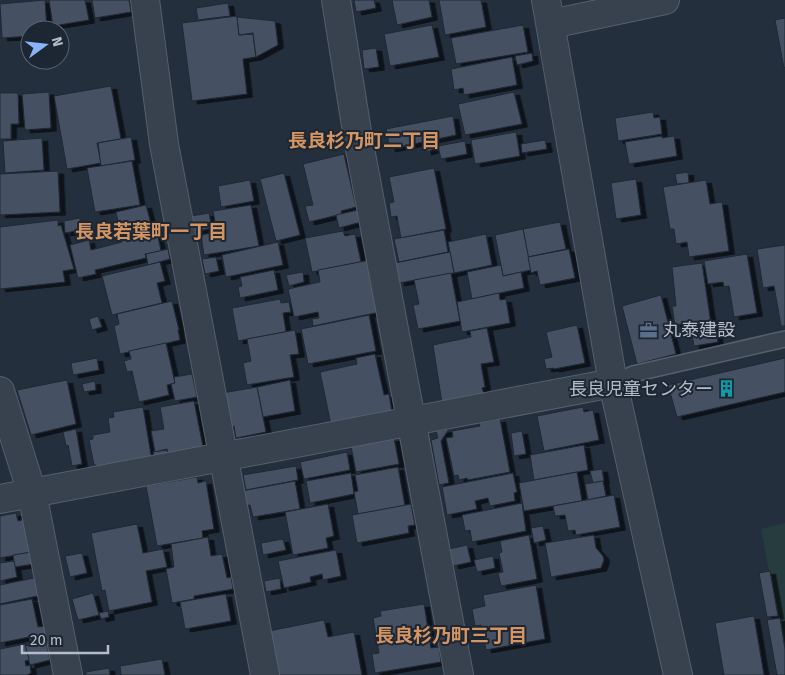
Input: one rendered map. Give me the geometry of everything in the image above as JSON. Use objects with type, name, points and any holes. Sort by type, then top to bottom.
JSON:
[{"type":"street","points":[[145,0],[164,144],[265,675]]},
{"type":"street","points":[[336,0],[358,138],[460,675]]},
{"type":"street","points":[[665,0],[548,12],[613,383],[678,675]]},
{"type":"street","points":[[0,499],[613,383]]},
{"type":"street","points":[[0,391],[32,493],[68,675]]},
{"type":"lane","points":[[613,383],[633,374],[785,339]]},
{"type":"green space","points":[[785,523],[785,654],[761,529]]},
{"type":"building","points":[[45,0],[46,20],[20,20],[20,37],[2,38],[0,4]]},
{"type":"building","points":[[49,0],[85,0],[89,20],[70,23],[70,20],[52,20]]},
{"type":"building","points":[[92,0],[129,0],[131,12],[95,18]]},
{"type":"building","points":[[354,0],[374,0],[376,8],[356,12]]},
{"type":"building","points":[[392,0],[429,0],[432,17],[397,25]]},
{"type":"building","points":[[439,0],[481,0],[486,27],[445,35]]},
{"type":"building","points":[[228,3],[230,16],[198,20],[196,8]]},
{"type":"building","points":[[237,16],[239,35],[253,34],[256,57],[243,59],[247,94],[192,101],[182,23]]},
{"type":"building","points":[[237,17],[275,21],[278,45],[256,57],[253,33],[239,35]]},
{"type":"building","points":[[785,18],[785,67],[784,68],[775,20]]},
{"type":"building","points":[[432,25],[439,57],[390,66],[384,34]]},
{"type":"building","points":[[523,25],[528,52],[456,64],[451,38]]},
{"type":"building","points":[[376,48],[379,67],[364,69],[362,50]]},
{"type":"building","points":[[532,53],[533,61],[517,65],[515,56]]},
{"type":"building","points":[[512,57],[517,85],[464,95],[463,88],[454,90],[451,69]]},
{"type":"building","points":[[111,86],[121,139],[97,143],[101,163],[67,169],[54,96]]},
{"type":"building","points":[[49,92],[51,128],[25,130],[22,94]]},
{"type":"building","points":[[514,92],[522,124],[465,135],[458,104]]},
{"type":"building","points":[[0,93],[18,93],[19,124],[11,124],[11,139],[0,139]]},
{"type":"building","points":[[653,112],[654,118],[660,117],[662,134],[618,141],[615,118]]},
{"type":"building","points":[[453,116],[456,135],[390,149],[386,129]]},
{"type":"building","points":[[516,132],[520,156],[475,164],[471,140]]},
{"type":"building","points":[[662,136],[662,138],[674,136],[677,156],[629,164],[625,142]]},
{"type":"building","points":[[131,137],[135,160],[101,166],[98,143]]},
{"type":"building","points":[[42,138],[44,170],[5,173],[3,141]]},
{"type":"building","points":[[431,140],[433,150],[426,152],[424,142]]},
{"type":"building","points":[[545,140],[547,149],[522,153],[521,144]]},
{"type":"building","points":[[465,141],[467,154],[441,159],[438,146]]},
{"type":"building","points":[[344,154],[356,207],[341,211],[342,214],[309,222],[305,206],[313,205],[303,164]]},
{"type":"building","points":[[132,161],[140,205],[95,212],[87,168]]},
{"type":"building","points":[[434,168],[446,229],[401,238],[397,216],[391,217],[389,203],[394,202],[389,177]]},
{"type":"building","points":[[58,171],[60,212],[0,215],[0,174]]},
{"type":"building","points":[[688,172],[689,183],[677,184],[675,174]]},
{"type":"building","points":[[284,173],[300,235],[276,241],[260,179]]},
{"type":"building","points":[[636,179],[641,215],[616,219],[611,183]]},
{"type":"building","points":[[250,180],[254,201],[221,207],[218,186]]},
{"type":"building","points":[[706,180],[710,204],[722,202],[729,251],[689,257],[687,242],[676,244],[674,229],[670,229],[663,187]]},
{"type":"building","points":[[146,205],[151,224],[155,223],[161,251],[145,254],[146,258],[95,270],[96,274],[78,278],[70,245],[89,240],[91,250],[122,242],[116,212]]},
{"type":"building","points":[[251,205],[259,246],[204,255],[201,235],[217,232],[213,211]]},
{"type":"building","points":[[358,210],[361,222],[339,228],[336,215]]},
{"type":"building","points":[[209,213],[212,228],[194,232],[191,216]]},
{"type":"building","points":[[80,218],[81,230],[65,233],[64,221]]},
{"type":"building","points":[[58,220],[58,226],[61,225],[74,269],[63,271],[65,282],[0,289],[0,227]]},
{"type":"building","points":[[560,222],[566,249],[528,257],[523,229]]},
{"type":"building","points":[[523,229],[531,270],[503,276],[495,235]]},
{"type":"building","points":[[444,230],[448,252],[399,262],[394,239]]},
{"type":"building","points":[[343,231],[345,236],[355,234],[361,262],[312,272],[305,238]]},
{"type":"building","points":[[486,234],[492,265],[454,273],[448,242]]},
{"type":"building","points":[[278,242],[283,265],[226,277],[222,255]]},
{"type":"building","points":[[785,245],[785,326],[781,326],[774,286],[763,288],[757,249]]},
{"type":"building","points":[[168,249],[170,259],[148,265],[146,254]]},
{"type":"building","points":[[569,249],[575,278],[540,285],[537,271],[531,273],[528,257]]},
{"type":"building","points":[[450,252],[454,273],[399,283],[395,263]]},
{"type":"building","points":[[747,254],[757,313],[734,317],[729,286],[724,287],[723,282],[708,284],[704,261]]},
{"type":"building","points":[[216,257],[219,271],[205,274],[202,259]]},
{"type":"building","points":[[370,260],[380,312],[313,326],[312,319],[319,318],[318,312],[294,317],[288,289],[320,282],[318,270]]},
{"type":"building","points":[[160,262],[165,281],[157,283],[162,303],[112,315],[102,276]]},
{"type":"building","points":[[702,263],[711,324],[691,327],[690,323],[675,325],[672,306],[676,306],[672,267]]},
{"type":"building","points":[[501,265],[503,276],[521,272],[524,288],[472,299],[467,272]]},
{"type":"building","points":[[274,270],[278,290],[240,298],[238,287],[242,286],[240,277]]},
{"type":"building","points":[[303,272],[304,282],[289,286],[286,275]]},
{"type":"building","points":[[451,273],[460,321],[418,329],[413,305],[419,304],[414,280]]},
{"type":"building","points":[[499,293],[500,300],[506,299],[510,323],[462,332],[457,302]]},
{"type":"building","name":"丸泰建設","points":[[661,295],[676,354],[637,364],[622,306]]},
{"type":"building","points":[[280,299],[281,303],[289,302],[291,312],[283,313],[286,332],[238,341],[232,308]]},
{"type":"building","points":[[172,301],[180,340],[120,354],[114,326],[119,324],[117,314]]},
{"type":"building","points":[[369,315],[376,351],[308,364],[301,329]]},
{"type":"building","points":[[98,316],[102,327],[92,330],[89,319]]},
{"type":"building","points":[[577,325],[585,363],[546,369],[544,359],[552,357],[546,332]]},
{"type":"building","points":[[715,325],[718,342],[694,346],[691,329]]},
{"type":"building","points":[[487,328],[494,362],[481,364],[485,387],[482,388],[484,394],[442,403],[433,345],[471,337],[470,331]]},
{"type":"building","points":[[295,330],[299,354],[290,355],[294,377],[247,385],[243,363],[251,361],[247,339]]},
{"type":"building","points":[[166,343],[175,383],[167,385],[169,395],[139,402],[132,371],[127,372],[124,361],[131,359],[129,351]]},
{"type":"building","points":[[375,354],[384,395],[389,394],[392,412],[331,425],[320,372],[357,364],[356,358]]},
{"type":"building","points":[[97,358],[99,370],[73,375],[71,363]]},
{"type":"building","name":"長良児童センター","points":[[785,358],[785,392],[677,417],[668,385]]},
{"type":"building","points":[[192,374],[197,397],[175,401],[171,384],[175,383],[174,377]]},
{"type":"building","points":[[67,380],[76,424],[31,435],[17,390]]},
{"type":"building","points":[[290,380],[295,411],[263,417],[257,387]]},
{"type":"building","points":[[95,381],[96,390],[84,392],[82,384]]},
{"type":"building","points":[[257,387],[266,432],[236,438],[234,426],[229,427],[222,393]]},
{"type":"building","points":[[194,401],[203,447],[169,458],[167,449],[155,452],[151,431],[164,429],[160,407]]},
{"type":"building","points":[[143,407],[152,461],[97,471],[89,440],[93,439],[93,435],[110,432],[108,418],[114,417],[113,412]]},
{"type":"building","points":[[583,407],[584,412],[593,410],[599,440],[544,451],[537,416]]},
{"type":"building","points":[[500,419],[510,472],[459,480],[458,475],[454,476],[446,438],[453,437],[452,431],[480,426],[479,423]]},
{"type":"building","points":[[76,429],[82,464],[72,466],[68,445],[66,446],[63,432]]},
{"type":"building","points":[[449,429],[441,441],[449,483],[439,485],[431,440],[438,438],[436,431]]},
{"type":"building","points":[[522,431],[526,454],[514,456],[511,433]]},
{"type":"building","points":[[394,438],[399,464],[356,472],[351,446]]},
{"type":"building","points":[[584,445],[588,470],[534,480],[530,455]]},
{"type":"building","points":[[167,450],[168,458],[155,460],[153,452]]},
{"type":"building","points":[[347,452],[350,470],[304,479],[300,462]]},
{"type":"building","points":[[296,466],[298,480],[246,490],[243,475]]},
{"type":"building","points":[[398,467],[405,506],[358,514],[354,492],[358,491],[355,475]]},
{"type":"building","points":[[602,469],[604,481],[593,483],[590,471]]},
{"type":"building","points":[[577,472],[582,501],[524,511],[519,483]]},
{"type":"building","points":[[351,473],[354,494],[310,503],[306,481]]},
{"type":"building","points":[[513,473],[517,492],[514,493],[515,501],[490,506],[488,498],[475,501],[477,509],[447,515],[442,487]]},
{"type":"building","points":[[197,477],[198,483],[206,481],[214,529],[202,531],[203,538],[157,546],[146,486]]},
{"type":"building","points":[[295,481],[300,509],[253,517],[250,505],[245,506],[242,491]]},
{"type":"building","points":[[603,481],[606,496],[588,500],[585,484]]},
{"type":"building","points":[[614,495],[620,527],[576,535],[575,530],[568,531],[565,515],[555,516],[553,506]]},
{"type":"building","points":[[522,503],[526,531],[472,542],[470,530],[465,531],[462,515]]},
{"type":"building","points":[[328,504],[334,536],[326,538],[328,548],[293,555],[285,512]]},
{"type":"building","points":[[411,504],[415,525],[408,526],[409,533],[357,543],[352,515]]},
{"type":"building","points":[[16,513],[18,521],[25,519],[32,552],[0,558],[0,516]]},
{"type":"building","points":[[137,524],[143,553],[163,549],[167,567],[146,571],[152,602],[109,611],[105,590],[102,591],[91,533]]},
{"type":"building","points":[[543,526],[546,540],[534,543],[531,528]]},
{"type":"building","points":[[529,535],[537,579],[501,586],[498,573],[503,572],[499,553],[502,552],[500,541]]},
{"type":"building","points":[[594,535],[596,548],[604,560],[601,568],[551,577],[545,543]]},
{"type":"building","points":[[208,537],[211,556],[222,554],[227,578],[231,577],[233,589],[194,596],[194,599],[172,603],[166,569],[174,567],[171,544]]},
{"type":"building","points":[[283,539],[286,550],[263,555],[261,543]]},
{"type":"building","points":[[467,545],[471,562],[453,566],[449,549]]},
{"type":"building","points":[[336,550],[341,576],[323,580],[322,574],[310,577],[311,582],[284,588],[278,561]]},
{"type":"building","points":[[32,552],[34,564],[15,567],[13,555]]},
{"type":"building","points":[[82,553],[87,573],[70,577],[65,556]]},
{"type":"building","points":[[493,556],[495,568],[477,572],[474,560]]},
{"type":"building","points":[[14,561],[17,577],[0,581],[0,563]]},
{"type":"building","points":[[770,571],[778,616],[767,617],[759,573]]},
{"type":"building","points":[[39,577],[42,595],[0,604],[0,585]]},
{"type":"building","points":[[280,578],[281,589],[266,592],[264,581]]},
{"type":"building","points":[[536,585],[545,639],[486,650],[481,625],[475,626],[472,609],[485,606],[483,595]]},
{"type":"building","points":[[93,593],[99,615],[78,620],[72,599]]},
{"type":"building","points":[[226,594],[231,621],[185,629],[180,602]]},
{"type":"building","points":[[32,599],[38,627],[47,626],[49,637],[30,641],[29,637],[0,643],[0,605]]},
{"type":"building","points":[[424,604],[431,648],[439,647],[441,662],[375,673],[372,654],[379,653],[373,618],[381,616],[380,611]]},
{"type":"building","points":[[108,611],[109,617],[101,619],[99,613]]},
{"type":"building","points":[[754,616],[764,675],[724,675],[715,623]]},
{"type":"building","points":[[780,618],[785,649],[785,675],[777,675],[767,620]]},
{"type":"building","points":[[324,620],[328,637],[354,632],[362,675],[277,675],[269,631]]},
{"type":"building","points":[[46,642],[50,660],[30,665],[25,646]]},
{"type":"building","points":[[25,644],[29,660],[25,661],[26,666],[30,665],[31,673],[27,675],[0,675],[0,649]]},
{"type":"building","points":[[162,659],[165,675],[121,675],[120,666]]},
{"type":"building","points":[[109,668],[110,675],[86,675],[86,672]]},
{"type":"place","name":"丸泰建設","points":[[649,330]]},
{"type":"place","name":"長良児童センター","points":[[727,389]]},
{"type":"district","name":"長良杉乃町二丁目","points":[[364,140]]},
{"type":"district","name":"長良若葉町一丁目","points":[[151,231]]},
{"type":"district","name":"長良杉乃町三丁目","points":[[451,635]]}]
